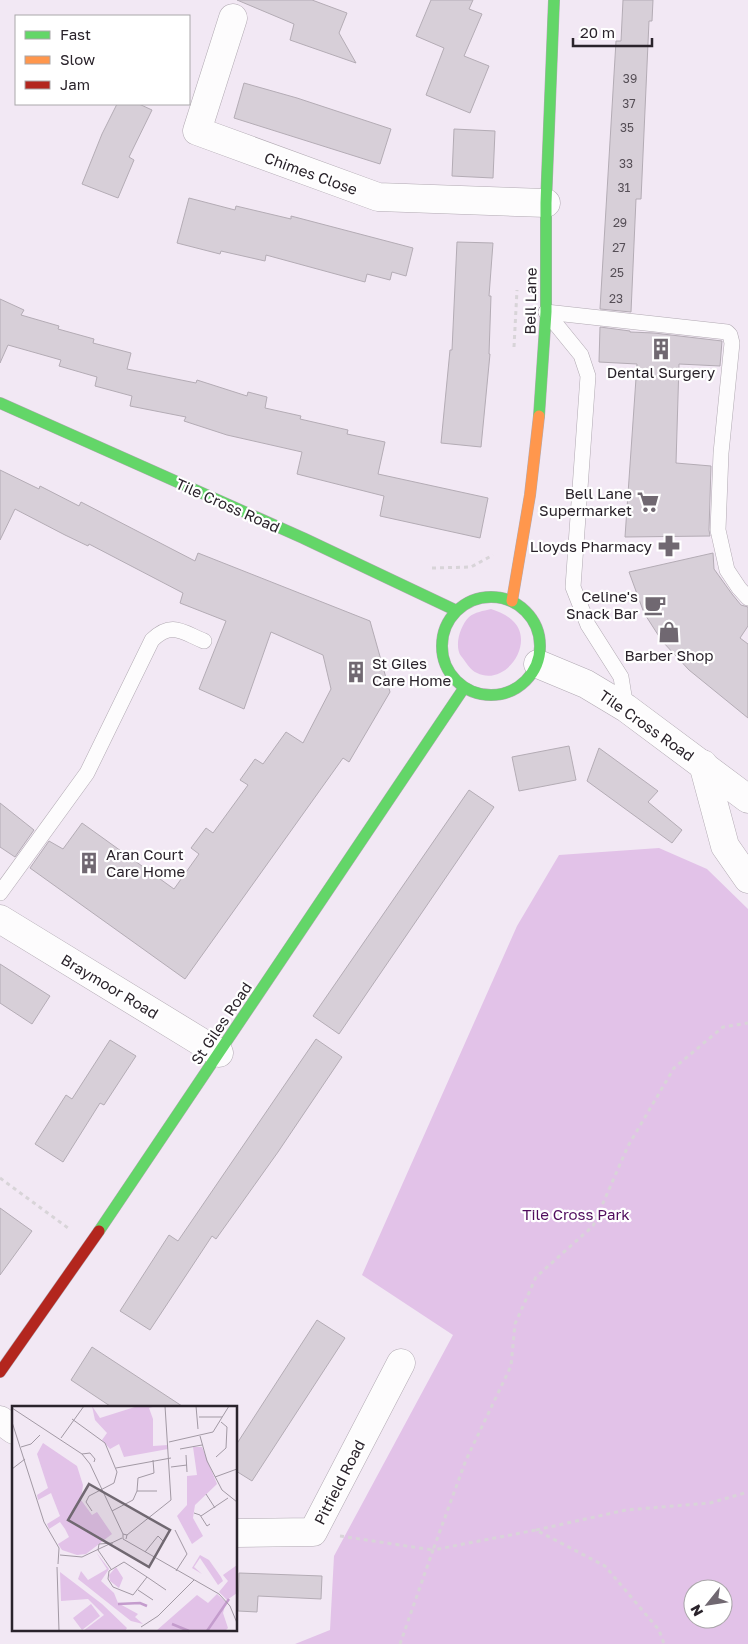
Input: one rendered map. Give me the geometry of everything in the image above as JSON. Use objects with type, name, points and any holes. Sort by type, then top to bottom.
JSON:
[{"type":"street","name":"Bell Lane","points":[[512,601],[530,496],[541,394],[546,312],[546,203],[554,0]]},
{"type":"street","name":"Chimes Close","points":[[233,18],[197,131],[378,197],[546,203]]},
{"type":"street","name":"Tile Cross Road","points":[[0,403],[303,538],[455,610]]},
{"type":"street","points":[[493,597],[512,601],[529,614],[537,629],[540,647],[538,664],[522,686],[506,694],[495,696],[478,694],[464,688],[455,680],[447,669],[442,641],[444,632],[455,610],[475,600],[493,597]]},
{"type":"street","name":"Tile Cross Road","points":[[538,664],[586,684],[626,708],[746,794]]},
{"type":"street","name":"St Giles Road","points":[[0,1372],[90,1244],[464,688]]},
{"type":"street","points":[[703,764],[726,846],[748,879]]},
{"type":"street","name":"Braymoor Road","points":[[0,919],[219,1053]]},
{"type":"street","name":"Pitfield Road","points":[[238,1533],[313,1532],[401,1363]]},
{"type":"street","points":[[0,1420],[12,1429]]},
{"type":"lane","points":[[546,312],[727,332],[730,335],[732,343],[721,453],[718,530],[726,570],[748,598]]},
{"type":"lane","points":[[546,312],[582,355],[588,376],[573,587],[588,625],[621,677],[626,708]]},
{"type":"lane","points":[[0,893],[87,773],[152,640],[168,629],[176,629],[204,641]]},
{"type":"path","points":[[514,351],[517,281]]},
{"type":"path","points":[[424,568],[471,567],[499,551]]},
{"type":"path","points":[[400,1644],[466,1460],[511,1366],[515,1324],[536,1277],[593,1226],[628,1146],[674,1068],[724,1027],[748,1023]]},
{"type":"path","points":[[0,1178],[90,1244]]},
{"type":"path","points":[[313,1532],[433,1550],[626,1510],[710,1503],[748,1492]]},
{"type":"path","points":[[536,1530],[605,1566],[658,1630],[664,1644]]},
{"type":"green space","points":[[491,609],[514,622],[520,631],[521,641],[514,661],[507,669],[498,674],[487,676],[477,673],[470,668],[459,652],[458,642],[461,631],[469,617]]},
{"type":"green space","name":"Tile Cross Park","points":[[659,848],[707,869],[748,909],[748,1644],[295,1644],[330,1630],[334,1556],[453,1335],[362,1275],[517,926],[559,855]]},
{"type":"building","points":[[237,0],[312,0],[347,13],[339,33],[356,63],[290,40],[294,24]]},
{"type":"building","points":[[431,0],[473,0],[469,9],[482,14],[464,56],[489,66],[470,113],[426,95],[444,48],[416,36]]},
{"type":"building","points":[[623,0],[653,0],[652,21],[649,21],[641,199],[636,199],[631,312],[600,309],[616,41],[621,41]]},
{"type":"building","points":[[244,83],[297,98],[391,129],[380,164],[234,118]]},
{"type":"building","points":[[116,105],[141,105],[152,110],[129,157],[134,160],[118,198],[82,184],[102,134]]},
{"type":"building","points":[[454,129],[495,131],[493,178],[452,176]]},
{"type":"building","points":[[189,198],[235,210],[236,206],[291,219],[291,216],[413,248],[406,276],[392,272],[390,280],[367,274],[365,282],[266,255],[265,261],[221,251],[220,254],[177,243]]},
{"type":"building","points":[[457,242],[493,243],[489,296],[491,296],[490,354],[481,447],[441,443],[450,350],[452,350]]},
{"type":"building","points":[[0,299],[24,310],[21,315],[59,326],[58,329],[94,339],[93,343],[131,353],[127,369],[196,383],[197,380],[247,396],[248,392],[267,397],[265,408],[301,416],[300,419],[348,430],[347,434],[385,442],[378,474],[488,498],[480,538],[380,516],[384,496],[297,474],[302,452],[227,435],[184,421],[186,417],[130,406],[132,396],[95,386],[97,377],[59,366],[61,360],[8,345],[0,363]]},
{"type":"building","points":[[600,327],[630,332],[722,341],[720,366],[679,364],[676,463],[711,466],[710,536],[625,537],[637,364],[599,362]]},
{"type":"building","points":[[0,470],[39,489],[40,486],[79,506],[81,502],[195,561],[198,553],[370,621],[390,692],[349,762],[343,758],[185,979],[30,868],[49,841],[63,849],[82,823],[174,889],[199,854],[191,848],[206,828],[213,833],[248,785],[240,780],[255,759],[263,764],[286,732],[303,743],[331,689],[323,655],[271,632],[244,709],[199,689],[226,621],[180,603],[183,593],[89,544],[88,546],[15,509],[0,540]]},
{"type":"building","points":[[713,553],[714,569],[741,605],[748,607],[748,626],[740,638],[748,644],[748,718],[689,670],[662,641],[644,613],[629,572]]},
{"type":"building","points":[[569,746],[576,780],[519,791],[512,757]]},
{"type":"building","points":[[599,748],[658,791],[648,802],[682,830],[672,843],[587,781]]},
{"type":"building","points":[[469,790],[494,807],[339,1034],[313,1016]]},
{"type":"building","points":[[0,803],[34,830],[15,857],[0,847]]},
{"type":"building","points":[[0,964],[50,996],[32,1024],[0,1003]]},
{"type":"building","points":[[316,1039],[342,1057],[216,1239],[212,1236],[150,1330],[120,1311],[169,1235],[178,1241]]},
{"type":"building","points":[[110,1040],[136,1056],[104,1105],[100,1103],[63,1162],[35,1144],[66,1095],[72,1099]]},
{"type":"building","points":[[0,1208],[32,1231],[0,1275]]},
{"type":"building","points":[[317,1320],[345,1338],[252,1481],[238,1472],[238,1442]]},
{"type":"building","points":[[92,1347],[182,1406],[110,1406],[71,1380]]},
{"type":"building","points":[[239,1573],[322,1576],[321,1599],[258,1596],[257,1612],[238,1611]]},
{"type":"traffic: fast","points":[[539,416],[546,312],[546,203],[554,0]]},
{"type":"traffic: fast","points":[[0,403],[303,538],[455,610]]},
{"type":"traffic: fast","points":[[491,597],[510,600],[526,611],[537,627],[540,646],[537,665],[526,681],[510,692],[491,695],[472,692],[456,681],[445,665],[442,646],[445,627],[456,611],[472,600],[491,597]]},
{"type":"traffic: fast","points":[[99,1231],[464,688]]},
{"type":"traffic: slow","points":[[512,601],[530,495],[539,416]]},
{"type":"traffic: jam","points":[[0,1372],[99,1231]]},
{"type":"place","name":"Dental Surgery","points":[[661,349]]},
{"type":"place","name":"Bell Lane Supermarket","points":[[648,502]]},
{"type":"place","name":"Lloyds Pharmacy","points":[[669,546]]},
{"type":"place","name":"Celine's Snack Bar","points":[[655,605]]},
{"type":"place","name":"Barber Shop","points":[[669,632]]},
{"type":"place","name":"St Giles Care Home","points":[[356,672]]},
{"type":"place","name":"Aran Court Care Home","points":[[89,863]]}]
